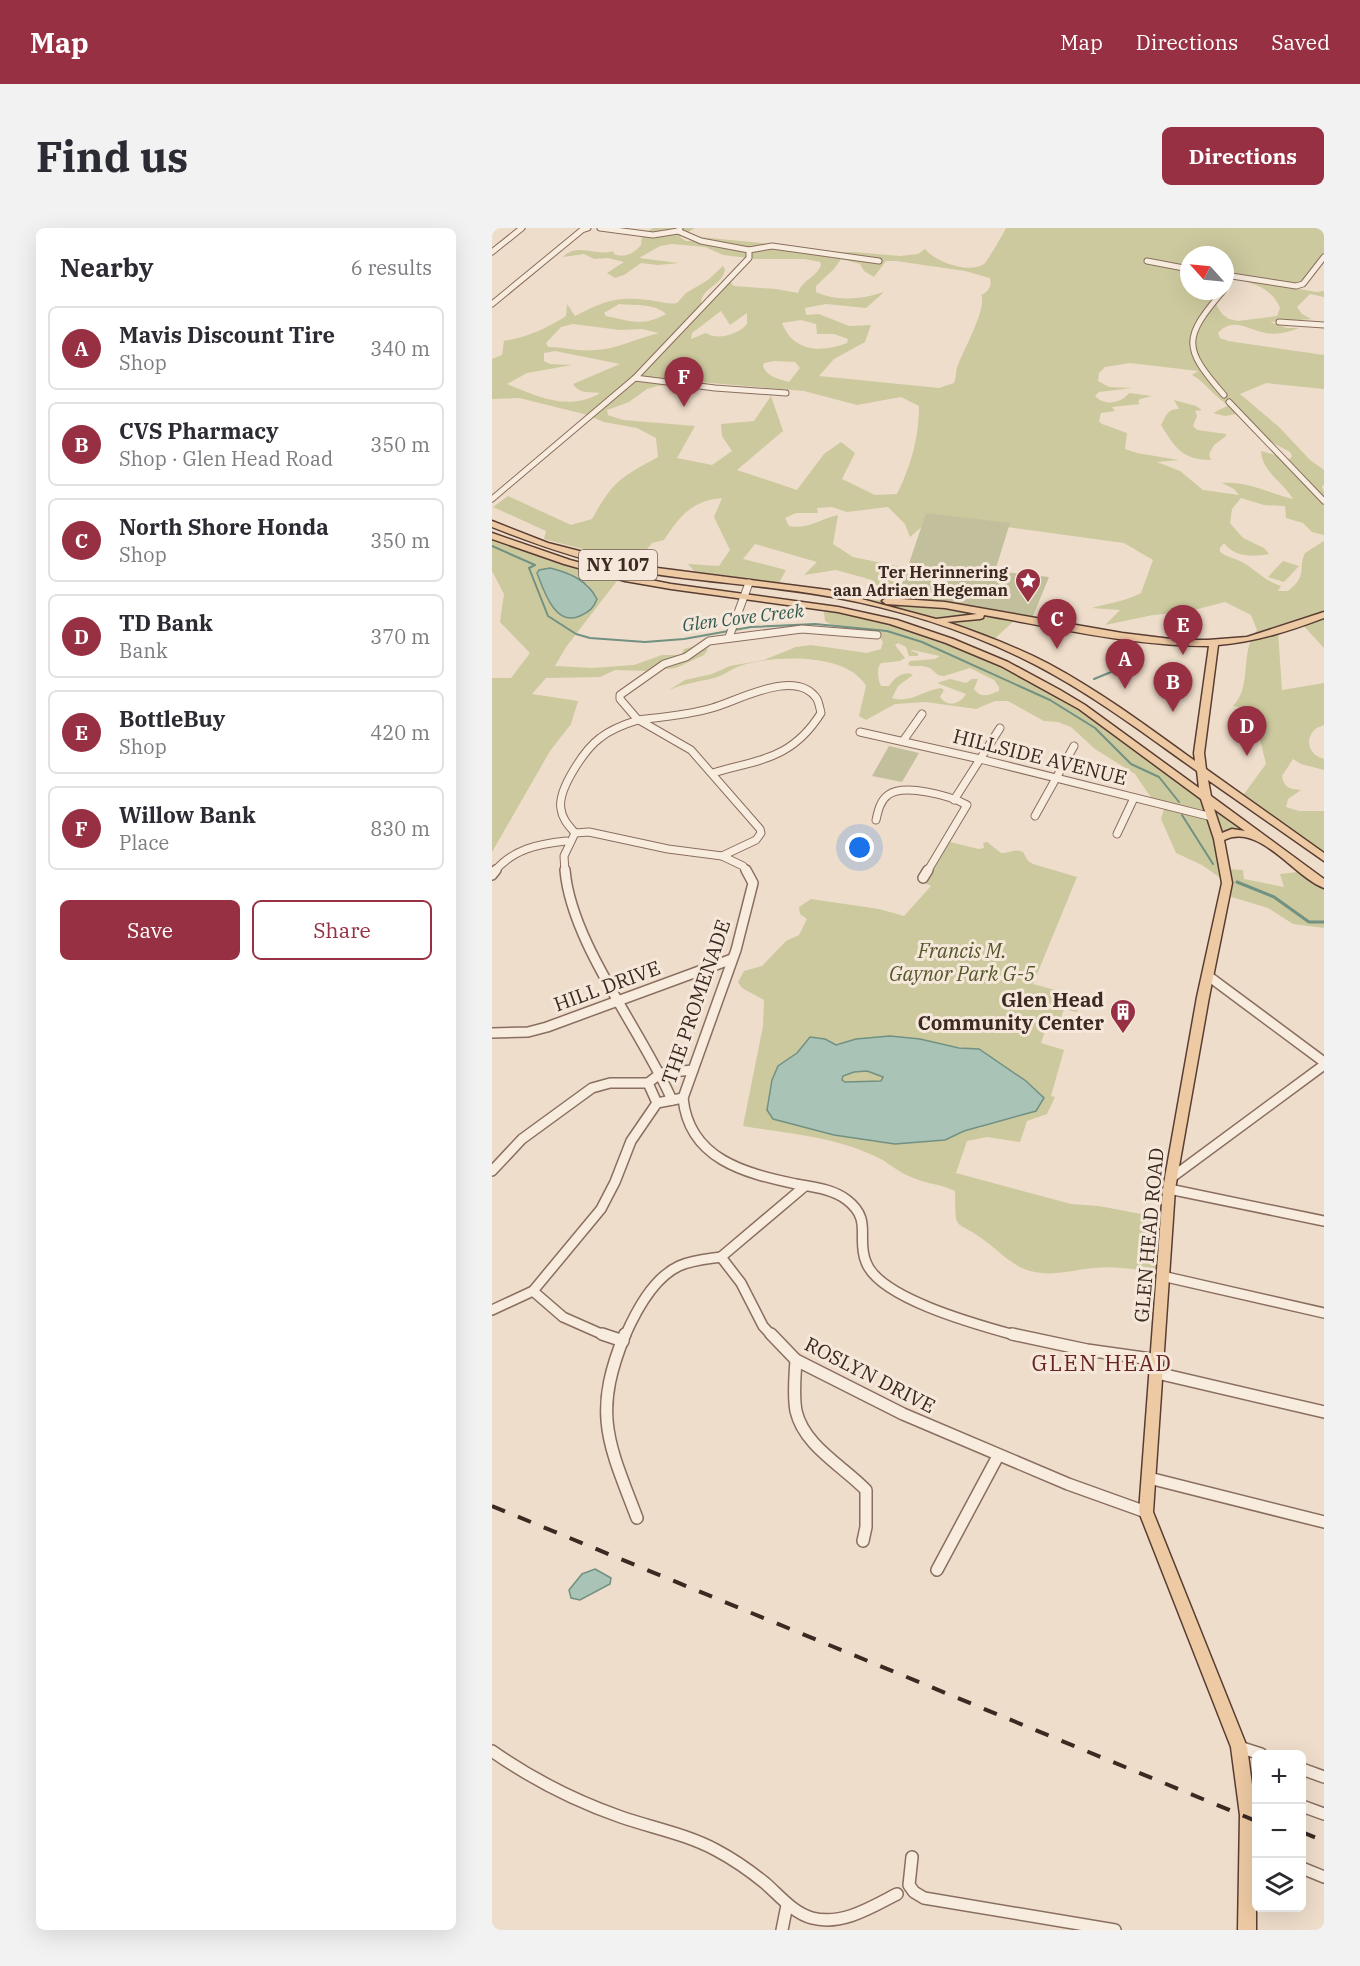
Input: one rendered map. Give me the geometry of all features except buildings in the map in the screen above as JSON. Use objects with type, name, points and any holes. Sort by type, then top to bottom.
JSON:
[{"type":"main road","name":"NY 107","points":[[492,524],[545,545],[634,568],[953,607],[1112,636],[1214,642],[1259,637],[1324,615]]},
{"type":"main road","name":"NY 107","points":[[492,536],[553,559],[657,584],[902,620],[986,616],[1017,618]]},
{"type":"main road","points":[[828,593],[935,620],[1035,661],[1109,704],[1324,858]]},
{"type":"main road","points":[[951,618],[957,613],[953,607]]},
{"type":"main road","points":[[865,615],[900,624],[980,653],[1058,692],[1324,884]]},
{"type":"main road","points":[[973,634],[967,628],[969,623],[986,616]]},
{"type":"main road","name":"GLEN HEAD ROAD","points":[[1214,642],[1200,736],[1201,769],[1206,799],[1219,840],[1227,882],[1170,1183],[1146,1512],[1239,1747],[1251,1786],[1252,1851],[1247,1930]]},
{"type":"main road","points":[[1219,840],[1227,833],[1237,832],[1262,838]]},
{"type":"street","points":[[492,252],[522,228]]},
{"type":"street","points":[[492,304],[574,236],[588,228]]},
{"type":"street","points":[[600,228],[653,235],[679,229],[691,239],[749,250],[767,246],[879,261]]},
{"type":"street","points":[[492,499],[635,378],[747,261],[750,255],[749,250]]},
{"type":"street","points":[[1234,278],[1296,286],[1303,284],[1324,257]]},
{"type":"street","points":[[1147,261],[1180,267]]},
{"type":"street","points":[[1216,300],[1197,324],[1193,335],[1198,358],[1224,395]]},
{"type":"street","points":[[1279,322],[1324,325]]},
{"type":"street","points":[[635,378],[715,388],[786,393]]},
{"type":"street","points":[[1229,402],[1324,501]]},
{"type":"street","points":[[730,634],[749,583]]},
{"type":"street","points":[[492,875],[506,859],[523,848],[567,841],[575,833],[584,832],[668,849],[722,856],[756,840],[761,833],[714,773],[691,750],[638,720],[620,699],[621,692],[664,664],[689,656],[704,642],[730,634],[802,629],[878,635]]},
{"type":"street","points":[[575,833],[567,825],[561,811],[559,800],[563,790],[594,742],[620,725],[712,708],[761,688],[778,686],[805,690],[817,699],[821,713],[810,731],[797,744],[770,759],[714,773]]},
{"type":"street","points":[[903,741],[922,714]]},
{"type":"street","points":[[954,800],[1000,728]]},
{"type":"street","name":"HILLSIDE AVENUE","points":[[860,732],[1055,777],[1212,817]]},
{"type":"street","points":[[1035,816],[1074,746]]},
{"type":"street","points":[[876,820],[881,800],[898,790],[911,789],[965,803],[967,807],[923,878]]},
{"type":"street","points":[[1117,834],[1134,798]]},
{"type":"street","points":[[567,841],[564,870],[571,906],[587,942],[661,1073],[672,1100]]},
{"type":"street","name":"THE PROMENADE","points":[[492,1310],[533,1291],[601,1209],[615,1182],[631,1141],[657,1103],[683,1098],[727,981],[753,883],[743,867],[722,856]]},
{"type":"street","name":"HILL DRIVE","points":[[492,1033],[537,1030],[732,958]]},
{"type":"street","points":[[1170,1183],[1324,1064],[1208,975]]},
{"type":"street","points":[[492,1171],[522,1139],[592,1088],[619,1082],[648,1083],[661,1073],[693,1070]]},
{"type":"street","points":[[648,1083],[657,1103]]},
{"type":"street","points":[[683,1098],[688,1126],[707,1150],[738,1167],[837,1194],[858,1209],[864,1222],[862,1249],[866,1268],[875,1279],[896,1292],[944,1313],[1020,1338],[1157,1367],[1324,1412]]},
{"type":"street","points":[[1170,1183],[1324,1221]]},
{"type":"street","points":[[637,1518],[613,1453],[605,1408],[612,1364],[623,1341],[642,1304],[660,1278],[685,1263],[721,1257],[805,1186]]},
{"type":"street","name":"ROSLYN DRIVE","points":[[721,1257],[741,1283],[763,1326],[796,1360],[903,1414],[998,1456],[1146,1512]]},
{"type":"street","points":[[1162,1276],[1324,1313]]},
{"type":"street","points":[[533,1291],[549,1309],[563,1319],[584,1329],[623,1341]]},
{"type":"street","points":[[796,1360],[795,1400],[799,1419],[805,1432],[854,1475],[866,1490],[866,1527],[863,1541]]},
{"type":"street","points":[[937,1570],[998,1456]]},
{"type":"street","points":[[1149,1478],[1324,1522]]},
{"type":"street","points":[[1239,1747],[1252,1752]]},
{"type":"street","points":[[492,1751],[564,1793],[621,1817],[704,1844],[742,1866],[774,1890],[787,1905],[810,1918],[825,1920],[863,1911],[897,1894]]},
{"type":"street","points":[[1306,1770],[1324,1777]]},
{"type":"street","points":[[1306,1808],[1324,1815]]},
{"type":"street","points":[[912,1857],[909,1885],[914,1892],[924,1898],[1115,1930]]},
{"type":"street","points":[[1306,1870],[1324,1877]]},
{"type":"street","points":[[782,1930],[787,1905]]},
{"type":"green space","points":[[653,228],[695,228],[680,237],[686,241],[695,241],[690,236],[771,244],[812,253],[854,252],[900,256],[918,254],[925,249],[944,262],[970,268],[984,264],[1006,228],[1324,228],[1324,256],[1300,285],[1234,277],[1234,246],[1180,246],[1180,300],[1212,300],[1209,304],[1214,301],[1222,314],[1238,321],[1277,316],[1280,308],[1268,292],[1238,279],[1317,292],[1324,291],[1324,297],[1310,294],[1297,307],[1302,314],[1311,319],[1270,322],[1287,328],[1299,328],[1270,334],[1229,325],[1218,333],[1220,338],[1228,341],[1324,355],[1324,389],[1266,383],[1240,394],[1279,427],[1310,460],[1324,470],[1322,487],[1324,491],[1324,535],[1312,532],[1303,523],[1286,518],[1285,506],[1264,505],[1241,498],[1232,509],[1230,523],[1243,538],[1264,548],[1269,554],[1244,555],[1228,548],[1224,543],[1220,552],[1244,563],[1267,580],[1281,586],[1278,591],[1288,591],[1300,576],[1305,553],[1324,541],[1324,648],[1301,623],[1278,631],[1282,690],[1324,683],[1324,725],[1313,732],[1309,742],[1313,752],[1324,759],[1324,770],[1301,764],[1293,759],[1282,776],[1288,787],[1301,790],[1288,799],[1286,807],[1299,811],[1324,811],[1324,856],[1241,798],[1266,764],[1260,739],[1263,729],[1259,711],[1233,706],[1243,689],[1248,648],[1257,630],[1251,615],[1225,602],[1186,612],[1153,615],[1105,625],[1120,610],[1092,608],[1141,593],[1153,560],[1124,543],[933,517],[910,537],[905,524],[888,507],[847,512],[832,507],[817,508],[818,513],[796,513],[785,518],[789,526],[802,527],[838,515],[833,544],[853,557],[901,567],[903,578],[896,588],[882,593],[872,580],[836,570],[804,575],[817,562],[755,544],[743,559],[786,570],[779,583],[694,571],[688,564],[719,566],[730,550],[714,517],[722,498],[702,502],[687,511],[664,540],[652,543],[636,563],[544,539],[546,531],[493,507],[508,496],[571,525],[592,519],[606,496],[619,481],[658,457],[656,438],[637,428],[604,422],[584,414],[519,398],[492,399],[492,359],[502,355],[504,341],[528,335],[559,321],[566,316],[567,304],[575,316],[602,303],[619,299],[677,303],[686,293],[708,280],[723,266],[725,269],[723,275],[704,294],[701,304],[730,282],[734,286],[798,293],[821,265],[820,262],[805,259],[756,259],[723,255],[705,247],[672,244],[660,246],[639,258],[679,263],[658,265],[641,263],[624,275],[615,278],[607,273],[624,262],[608,258],[594,259],[584,254],[563,257],[581,250],[613,251],[614,254],[621,256],[635,251],[641,245],[642,235]],"holes":[[[841,259],[860,264],[864,271],[874,277],[886,261],[896,261],[965,271],[990,278],[988,290],[981,295],[981,309],[957,367],[954,383],[939,388],[819,376],[834,359],[865,342],[871,325],[849,326],[819,314],[806,315],[805,308],[826,304],[866,308],[884,292],[859,298],[833,297],[816,292],[816,286]],[[619,304],[656,308],[666,314],[643,322],[606,316],[604,313]],[[721,311],[730,325],[747,313],[747,324],[734,333],[722,336],[706,333],[691,339],[692,333]],[[801,320],[816,324],[817,334],[834,334],[848,339],[847,343],[827,348],[809,348],[793,340],[782,323]],[[573,324],[620,330],[642,329],[659,333],[612,348],[583,350],[548,347],[546,343],[561,327]],[[555,351],[620,364],[573,384],[582,391],[600,393],[577,401],[553,400],[507,384],[527,373],[572,365],[550,364],[544,361],[544,353]],[[795,362],[800,368],[789,382],[770,375],[765,370],[764,363]],[[1130,363],[1198,371],[1192,375],[1229,405],[1213,413],[1225,416],[1236,414],[1253,432],[1290,452],[1292,456],[1290,459],[1261,451],[1265,465],[1293,499],[1231,483],[1222,483],[1234,489],[1239,495],[1203,490],[1180,471],[1157,462],[1179,460],[1125,449],[1127,433],[1102,424],[1099,421],[1101,413],[1115,411],[1112,407],[1140,404],[1138,402],[1140,399],[1152,396],[1129,393],[1122,400],[1103,401],[1095,396],[1099,392],[1132,388],[1109,387],[1098,381],[1099,373],[1105,367]],[[699,382],[804,391],[857,405],[901,397],[919,406],[918,429],[906,473],[897,494],[875,495],[842,479],[855,453],[841,442],[824,454],[797,490],[737,470],[783,431],[771,396],[754,421],[721,424],[722,436],[732,451],[712,465],[677,458],[695,426],[623,420],[608,415],[607,410],[629,402],[647,389]]]},
{"type":"green space","points":[[1174,400],[1202,410],[1195,411],[1197,416],[1193,426],[1197,430],[1226,434],[1214,445],[1209,454],[1211,460],[1193,458],[1181,451],[1161,425],[1170,411],[1179,409]]},
{"type":"green space","points":[[492,536],[620,577],[566,647],[555,666],[592,668],[634,665],[662,655],[681,655],[684,649],[699,645],[708,649],[704,655],[676,668],[648,671],[615,670],[600,677],[546,678],[532,694],[578,701],[571,724],[550,751],[492,852],[492,678],[511,678],[530,653],[500,622],[504,594],[492,571]],"holes":[[[537,574],[588,584],[597,599],[591,608],[582,613],[560,614],[544,592]]]},
{"type":"green space","points":[[1283,561],[1299,566],[1284,582],[1268,577]]},
{"type":"green space","points":[[854,598],[921,604],[1017,618],[991,642],[973,633]]},
{"type":"green space","points":[[827,606],[855,612],[977,652],[1058,692],[1252,835],[1223,836],[1226,869],[1243,870],[1244,879],[1284,887],[1280,874],[1307,871],[1324,884],[1324,928],[1293,924],[1268,908],[1225,895],[1226,882],[1202,865],[1176,853],[1161,819],[1165,806],[1171,805],[1152,799],[1135,774],[1095,749],[1071,727],[1058,722],[1044,721],[1008,701],[995,701],[976,709],[926,702],[895,704],[866,720],[859,716],[866,686],[856,675],[843,667],[808,659],[754,662],[717,677],[669,690],[685,680],[712,674],[730,666],[764,660],[796,647],[811,645],[867,653],[881,649],[883,642],[879,636],[831,625],[825,621],[824,613]],"holes":[[[898,643],[906,647],[909,656],[918,656],[918,653],[912,650],[940,656],[935,659],[910,661],[908,664],[910,666],[930,668],[938,675],[944,676],[970,668],[994,680],[999,691],[982,695],[974,689],[978,679],[972,679],[966,683],[950,679],[937,683],[966,694],[954,703],[947,703],[940,697],[944,690],[941,688],[911,698],[892,698],[898,686],[913,675],[903,674],[889,686],[881,686],[878,668],[881,663],[900,661],[905,658],[895,645]]]},
{"type":"green space","name":"Francis M. Gaynor Park G-5","points":[[950,842],[979,849],[984,848],[983,843],[987,842],[1001,853],[1020,851],[1033,864],[1077,877],[1033,984],[1081,997],[1077,1012],[1064,1009],[1060,1021],[1049,1019],[1041,1043],[1064,1050],[1051,1096],[1055,1097],[1047,1114],[1027,1121],[1020,1142],[987,1137],[967,1141],[956,1173],[1071,1204],[1099,1206],[1167,1219],[1163,1272],[1111,1267],[1054,1273],[1038,1273],[1023,1269],[958,1223],[955,1191],[911,1177],[875,1156],[844,1144],[810,1136],[743,1126],[763,1026],[764,1000],[742,988],[738,982],[744,971],[762,966],[786,941],[799,935],[807,919],[800,914],[799,907],[811,899],[879,909],[904,916],[931,886],[925,883]],"holes":[[[901,1037],[979,1049],[982,1127],[964,1131],[945,1140],[772,1080],[778,1066],[825,1039],[836,1045],[856,1039]]]},
{"type":"green space","points":[[867,1071],[883,1077],[881,1081],[845,1082],[842,1080],[843,1076],[854,1072]]},
{"type":"shaded area","points":[[926,513],[1010,523],[995,571],[1049,577],[1031,621],[987,612],[896,602]]},
{"type":"shaded area","points":[[550,568],[571,575],[593,592],[597,599],[591,609],[580,616],[571,618],[557,612],[547,597],[537,573],[539,570]]},
{"type":"shaded area","points":[[889,746],[919,753],[902,782],[872,776]]},
{"type":"shaded area","points":[[890,1036],[920,1039],[959,1048],[979,1049],[1026,1081],[1044,1098],[1036,1111],[964,1131],[945,1140],[895,1144],[834,1135],[773,1119],[767,1110],[772,1080],[778,1066],[797,1053],[810,1037],[825,1039],[836,1045],[856,1039]],"holes":[[[867,1071],[883,1077],[881,1081],[845,1082],[842,1080],[843,1076],[854,1072]]]},
{"type":"shaded area","points":[[595,1569],[611,1578],[610,1584],[580,1600],[571,1598],[569,1590],[582,1574]]},
{"type":"waterway","name":"Glen Cove Creek","points":[[492,546],[535,565],[529,568],[548,616],[576,634],[590,638],[645,642],[684,639],[751,627],[815,624],[887,631],[922,642],[1050,700],[1095,728],[1131,764],[1159,777],[1179,802]]},
{"type":"waterway","points":[[1094,679],[1116,670],[1134,642]]},
{"type":"waterway","name":"Glen Cove Creek","points":[[1182,815],[1213,864]]},
{"type":"waterway","name":"Glen Cove Creek","points":[[1237,882],[1274,897],[1309,922],[1324,922]]},
{"type":"railway","points":[[492,1506],[1252,1819]]},
{"type":"railway","points":[[1306,1834],[1324,1841]]},
{"type":"place","name":"Willow Bank","points":[[684,407]]},
{"type":"place","name":"Ter Herinnering aan Adriaen Hegeman","points":[[1028,604]]},
{"type":"place","name":"North Shore Honda","points":[[1057,649]]},
{"type":"place","name":"BottleBuy","points":[[1183,655]]},
{"type":"place","name":"Mavis Discount Tire","points":[[1125,689]]},
{"type":"place","name":"CVS Pharmacy","points":[[1173,712]]},
{"type":"place","name":"TD Bank","points":[[1247,756]]},
{"type":"place","name":"Glen Head Community Center","points":[[1123,1035]]},
{"type":"district","name":"GLEN HEAD","points":[[1102,1363]]}]
